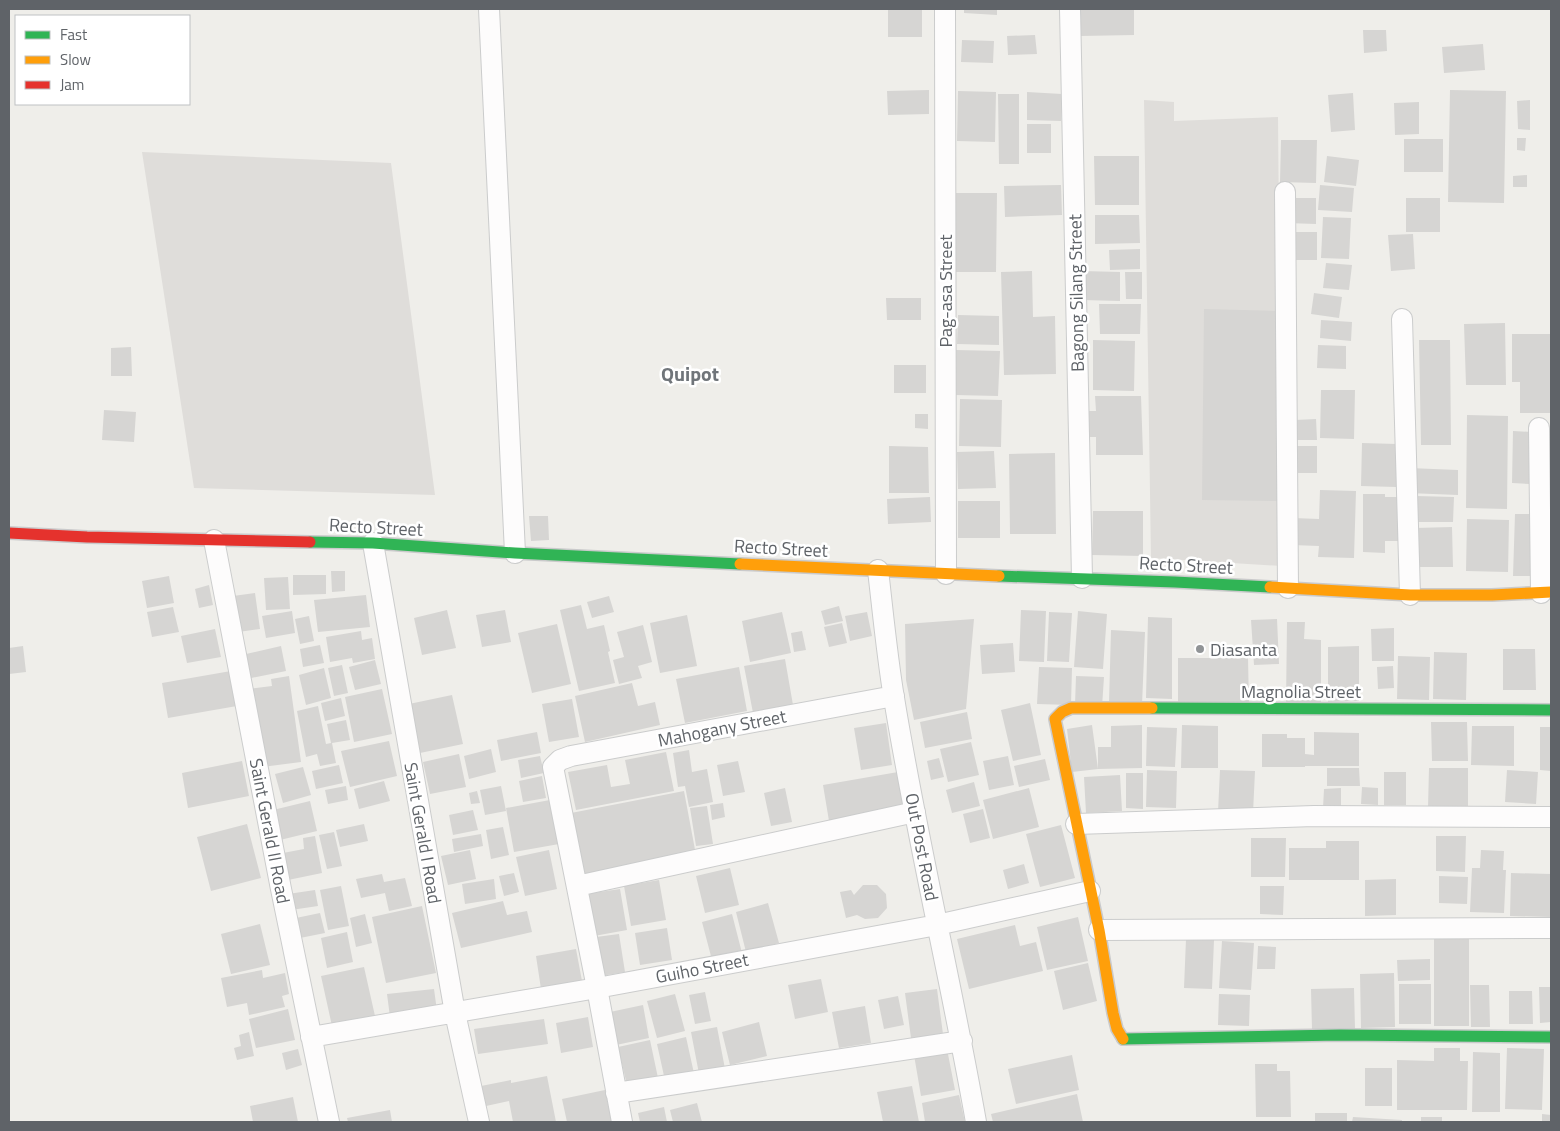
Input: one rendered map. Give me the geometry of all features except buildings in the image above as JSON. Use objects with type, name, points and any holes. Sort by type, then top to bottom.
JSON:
[{"type":"main road","name":"Recto Street","points":[[9,533],[87,538],[373,543],[515,553],[1410,594],[1492,595],[1546,592]]},
{"type":"main road","name":"Magnolia Street","points":[[1076,824],[1055,720],[1062,712],[1071,708],[1551,710]]},
{"type":"main road","points":[[1076,824],[1113,1013],[1117,1030],[1124,1040],[1340,1034],[1551,1037]]},
{"type":"street","points":[[489,9],[515,553]]},
{"type":"street","name":"Pag-asa Street","points":[[945,9],[946,574]]},
{"type":"street","name":"Bagong Silang Street","points":[[1070,9],[1082,578]]},
{"type":"street","points":[[1285,192],[1288,588]]},
{"type":"street","points":[[1402,319],[1410,594]]},
{"type":"street","points":[[1539,428],[1546,592]]},
{"type":"street","name":"Saint Gerald II Road","points":[[214,540],[281,889],[329,1122]]},
{"type":"street","name":"Saint Gerald I Road","points":[[373,543],[455,1012],[479,1122]]},
{"type":"street","name":"Out Post Road","points":[[878,570],[894,696],[914,812],[962,1041],[976,1122]]},
{"type":"street","name":"Mahogany Street","points":[[577,886],[553,767],[560,760],[571,756],[894,696]]},
{"type":"street","points":[[622,1122],[577,886],[914,812]]},
{"type":"street","points":[[1076,824],[1314,816],[1551,817]]},
{"type":"street","name":"Guiho Street","points":[[312,1037],[597,988],[937,924],[1090,891]]},
{"type":"street","points":[[1098,930],[1551,928]]},
{"type":"street","points":[[616,1093],[962,1041]]},
{"type":"shaded area","points":[[1144,100],[1174,102],[1174,121],[1278,117],[1282,566],[1151,558]]},
{"type":"shaded area","points":[[142,152],[391,163],[435,495],[194,488]]},
{"type":"traffic: fast","points":[[310,542],[373,543],[515,553],[740,564]]},
{"type":"traffic: fast","points":[[999,576],[1270,587]]},
{"type":"traffic: fast","points":[[1152,708],[1551,710]]},
{"type":"traffic: fast","points":[[1123,1039],[1340,1035],[1551,1037]]},
{"type":"traffic: slow","points":[[740,564],[999,576]]},
{"type":"traffic: slow","points":[[1270,587],[1410,595],[1492,595],[1551,592]]},
{"type":"traffic: slow","points":[[1123,1039],[1117,1029],[1113,1013],[1099,930],[1055,719],[1062,712],[1071,708],[1152,708]]},
{"type":"traffic: jam","points":[[9,533],[87,537],[310,542]]},
{"type":"place","name":"Diasanta","points":[[1200,649]]},
{"type":"district","name":"Quipot","points":[[690,373]]}]
